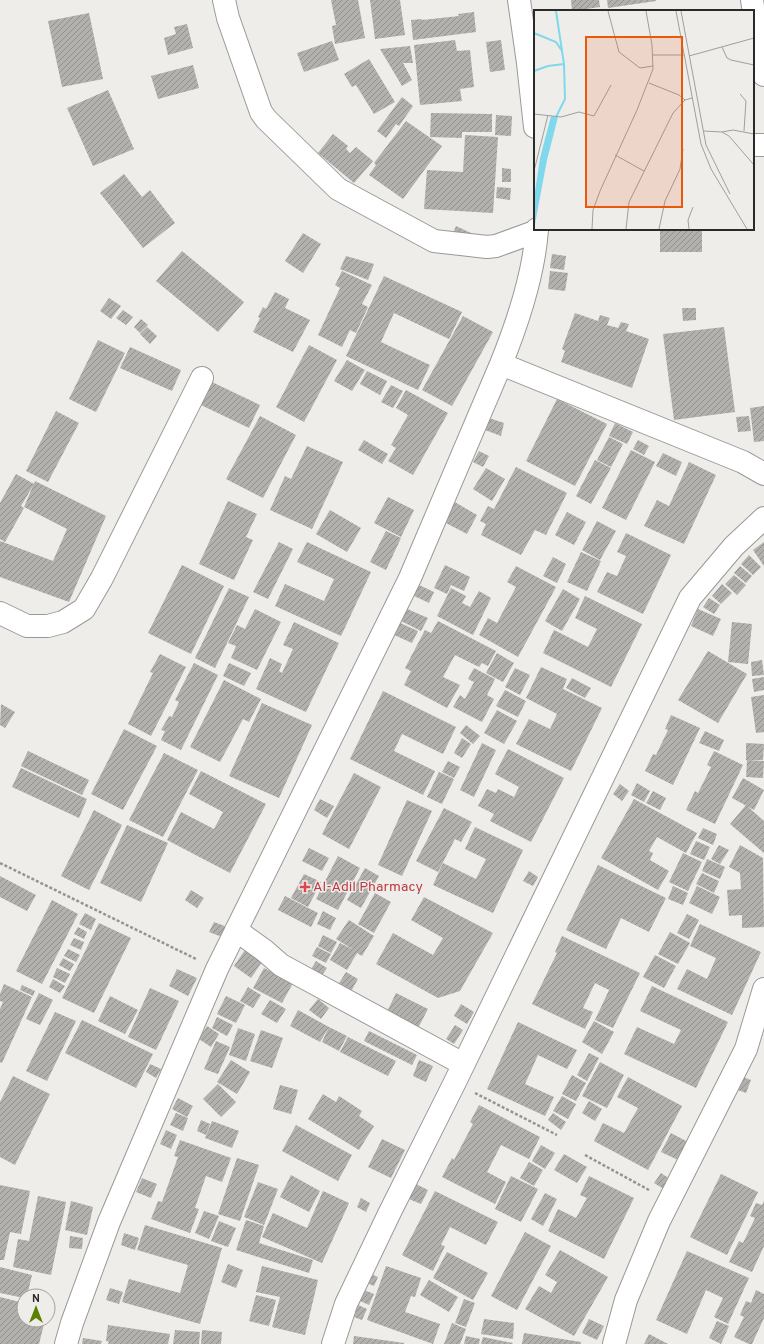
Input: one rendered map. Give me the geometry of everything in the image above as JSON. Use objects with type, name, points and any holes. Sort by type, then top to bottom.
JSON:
[{"type":"main road","points":[[66,1344],[72,1322],[109,1222],[217,969],[410,578],[515,328],[534,256],[537,230],[496,246],[487,247],[434,241],[338,189],[266,119],[261,112],[228,18],[224,0]]},
{"type":"main road","points":[[519,0],[534,118]]},
{"type":"main road","points":[[752,0],[754,10]]},
{"type":"main road","points":[[754,12],[764,75]]},
{"type":"main road","points":[[501,364],[743,462],[764,474]]},
{"type":"main road","points":[[0,613],[27,626],[48,626],[63,622],[84,609],[102,578],[202,378]]},
{"type":"main road","points":[[333,1344],[350,1297],[389,1214],[690,598],[734,546],[764,518]]},
{"type":"main road","points":[[236,930],[265,951],[281,965],[459,1073]]},
{"type":"main road","points":[[614,1344],[626,1300],[659,1221],[746,1049],[764,989]]},
{"type":"path","points":[[0,863],[217,969]]},
{"type":"path","points":[[459,1073],[556,1135]]},
{"type":"path","points":[[586,1155],[621,1173],[669,1202]]},
{"type":"building","points":[[331,0],[358,0],[365,38],[335,44],[332,26],[336,25]]},
{"type":"building","points":[[370,0],[400,0],[405,35],[375,39]]},
{"type":"building","points":[[571,0],[599,0],[600,7],[572,10]]},
{"type":"building","points":[[607,0],[656,0],[656,1],[608,8]]},
{"type":"building","points":[[474,12],[476,32],[413,40],[411,20],[459,16],[458,14]]},
{"type":"building","points":[[89,13],[103,79],[62,87],[48,21]]},
{"type":"building","points":[[187,24],[193,48],[168,55],[164,38],[176,34],[174,27]]},
{"type":"building","points":[[455,40],[457,51],[470,50],[474,87],[460,89],[462,101],[420,105],[414,45]]},
{"type":"building","points":[[501,40],[505,70],[490,72],[486,42]]},
{"type":"building","points":[[332,41],[339,60],[304,72],[297,53]]},
{"type":"building","points":[[410,46],[413,63],[403,63],[412,80],[402,86],[380,49]]},
{"type":"building","points":[[369,59],[395,102],[374,114],[356,85],[352,87],[344,74]]},
{"type":"building","points":[[193,65],[199,88],[158,99],[151,76]]},
{"type":"building","points":[[108,90],[134,149],[93,166],[67,108]]},
{"type":"building","points":[[402,97],[413,106],[399,126],[396,124],[386,138],[377,131]]},
{"type":"building","points":[[431,113],[492,114],[492,132],[462,132],[462,138],[430,137]]},
{"type":"building","points":[[496,115],[512,116],[511,136],[495,135]]},
{"type":"building","points":[[406,121],[442,146],[403,199],[369,175],[376,165],[374,163]]},
{"type":"building","points":[[333,134],[348,146],[346,149],[350,153],[356,147],[373,161],[354,183],[318,153]]},
{"type":"building","points":[[465,135],[498,137],[493,213],[424,209],[427,170],[463,172]]},
{"type":"building","points":[[502,168],[511,169],[511,182],[502,182]]},
{"type":"building","points":[[124,174],[142,197],[150,190],[175,223],[143,248],[100,193]]},
{"type":"building","points":[[497,187],[511,188],[510,200],[496,198]]},
{"type":"building","points":[[456,226],[473,234],[469,243],[452,236]]},
{"type":"building","points":[[660,230],[702,230],[702,252],[660,252]]},
{"type":"building","points":[[303,233],[321,244],[303,273],[285,261]]},
{"type":"building","points":[[182,251],[244,302],[218,332],[156,281]]},
{"type":"building","points":[[552,254],[566,256],[564,270],[550,268]]},
{"type":"building","points":[[346,256],[374,264],[368,280],[340,269]]},
{"type":"building","points":[[342,271],[372,285],[362,304],[368,307],[356,333],[350,330],[342,347],[318,335],[340,288],[335,285]]},
{"type":"building","points":[[550,271],[568,273],[565,291],[548,289]]},
{"type":"building","points":[[384,276],[462,312],[449,339],[394,313],[381,342],[430,365],[418,390],[346,356]]},
{"type":"building","points":[[275,292],[289,299],[285,308],[310,320],[293,352],[253,332],[260,318],[258,317],[263,307],[266,309]]},
{"type":"building","points":[[109,298],[121,306],[111,319],[100,311]]},
{"type":"building","points":[[682,308],[696,308],[696,320],[683,321]]},
{"type":"building","points":[[123,310],[133,317],[126,325],[116,318]]},
{"type":"building","points":[[575,313],[598,321],[600,315],[610,318],[607,325],[618,328],[621,322],[629,324],[626,331],[649,339],[632,388],[561,362],[565,351],[562,349]]},
{"type":"building","points":[[463,316],[493,332],[452,406],[422,390]]},
{"type":"building","points":[[141,319],[148,325],[140,333],[134,327]]},
{"type":"building","points":[[147,327],[157,336],[150,344],[140,334]]},
{"type":"building","points":[[724,327],[735,412],[674,420],[663,334]]},
{"type":"building","points":[[98,340],[125,353],[96,412],[69,399]]},
{"type":"building","points":[[309,345],[337,360],[304,422],[276,407]]},
{"type":"building","points":[[130,347],[181,370],[172,391],[120,368]]},
{"type":"building","points":[[347,360],[365,370],[352,391],[334,381]]},
{"type":"building","points":[[367,371],[387,381],[380,395],[360,384]]},
{"type":"building","points":[[212,382],[260,405],[249,428],[201,405]]},
{"type":"building","points":[[391,385],[403,391],[393,408],[381,402]]},
{"type":"building","points":[[406,390],[448,413],[413,475],[388,461],[396,448],[391,445],[408,415],[396,408]]},
{"type":"building","points":[[557,399],[607,424],[575,486],[526,461]]},
{"type":"building","points":[[764,406],[764,441],[754,442],[750,408]]},
{"type":"building","points":[[56,411],[79,423],[48,482],[26,471]]},
{"type":"building","points":[[260,416],[296,435],[263,498],[226,479]]},
{"type":"building","points":[[749,416],[751,431],[738,432],[736,417]]},
{"type":"building","points":[[489,418],[504,423],[501,436],[485,430]]},
{"type":"building","points":[[615,423],[633,432],[627,444],[609,436]]},
{"type":"building","points":[[609,437],[623,444],[611,467],[597,460]]},
{"type":"building","points":[[364,440],[388,454],[382,464],[358,450]]},
{"type":"building","points":[[638,440],[649,446],[644,455],[633,449]]},
{"type":"building","points":[[307,446],[343,462],[312,529],[270,510],[285,476],[291,479]]},
{"type":"building","points":[[631,450],[655,462],[626,520],[602,508]]},
{"type":"building","points":[[479,451],[489,456],[483,467],[473,462]]},
{"type":"building","points":[[663,453],[682,462],[676,476],[656,466]]},
{"type":"building","points":[[595,460],[611,468],[591,504],[576,496]]},
{"type":"building","points":[[689,462],[716,475],[684,544],[644,526],[657,500],[669,506]]},
{"type":"building","points":[[516,467],[567,493],[546,535],[535,530],[521,555],[481,535],[486,524],[480,521],[488,506],[494,509]]},
{"type":"building","points":[[486,468],[505,479],[492,501],[473,489]]},
{"type":"building","points":[[16,474],[34,484],[21,506],[24,508],[5,542],[0,539],[0,503]]},
{"type":"building","points":[[35,481],[106,516],[69,602],[0,577],[0,541],[53,561],[67,529],[24,507]]},
{"type":"building","points":[[388,497],[414,510],[401,537],[374,523]]},
{"type":"building","points":[[228,501],[257,514],[246,537],[253,540],[234,580],[199,564]]},
{"type":"building","points":[[453,501],[477,515],[467,534],[442,521]]},
{"type":"building","points":[[330,510],[361,528],[347,552],[316,534]]},
{"type":"building","points":[[567,512],[586,522],[574,545],[555,535]]},
{"type":"building","points":[[597,521],[616,531],[600,560],[582,550]]},
{"type":"building","points":[[386,531],[401,538],[386,570],[370,562]]},
{"type":"building","points":[[626,533],[671,555],[643,614],[597,592],[607,572],[617,576],[626,556],[617,552]]},
{"type":"building","points":[[279,542],[293,549],[268,599],[253,592]]},
{"type":"building","points":[[307,542],[371,572],[341,636],[275,606],[285,584],[324,601],[334,579],[297,562]]},
{"type":"building","points":[[764,542],[764,566],[753,550]]},
{"type":"building","points":[[581,552],[601,561],[587,591],[567,582]]},
{"type":"building","points":[[749,555],[761,567],[753,575],[741,564]]},
{"type":"building","points":[[553,557],[566,564],[557,583],[543,576]]},
{"type":"building","points":[[182,565],[224,586],[191,654],[148,633]]},
{"type":"building","points":[[445,565],[470,577],[464,591],[451,585],[447,594],[434,588]]},
{"type":"building","points":[[516,566],[556,587],[518,657],[479,635],[488,618],[497,623],[516,587],[507,582]]},
{"type":"building","points":[[740,566],[752,576],[746,583],[734,573]]},
{"type":"building","points":[[734,575],[746,585],[737,595],[725,584]]},
{"type":"building","points":[[417,584],[434,592],[429,603],[412,595]]},
{"type":"building","points":[[722,584],[732,593],[721,604],[712,596]]},
{"type":"building","points":[[229,588],[249,597],[215,668],[195,658]]},
{"type":"building","points":[[451,588],[466,596],[462,603],[470,607],[479,591],[491,598],[473,635],[437,616]]},
{"type":"building","points":[[563,589],[580,599],[562,631],[545,621]]},
{"type":"building","points":[[585,596],[642,624],[611,687],[543,653],[554,630],[588,647],[597,629],[575,618]]},
{"type":"building","points":[[709,598],[720,605],[714,614],[703,607]]},
{"type":"building","points":[[405,608],[428,618],[421,631],[399,620]]},
{"type":"building","points":[[255,609],[281,622],[257,670],[231,658],[236,646],[228,643],[237,625],[245,629]]},
{"type":"building","points":[[698,609],[721,619],[713,636],[691,626]]},
{"type":"building","points":[[438,621],[496,651],[488,666],[482,663],[479,667],[455,655],[443,677],[460,685],[447,708],[404,685],[411,671],[405,668],[425,630],[431,633]]},
{"type":"building","points":[[294,622],[339,643],[306,712],[256,689],[270,658],[282,664],[279,671],[282,673],[293,649],[283,645]]},
{"type":"building","points":[[398,622],[418,631],[412,643],[392,634]]},
{"type":"building","points":[[732,622],[752,624],[748,664],[728,662]]},
{"type":"building","points":[[708,651],[747,674],[718,723],[678,700]]},
{"type":"building","points":[[497,653],[514,663],[503,682],[486,673]]},
{"type":"building","points":[[160,654],[186,667],[151,736],[128,724],[153,673],[150,672]]},
{"type":"building","points":[[762,660],[764,675],[752,676],[751,662]]},
{"type":"building","points":[[194,663],[218,675],[181,750],[161,740],[165,731],[161,730],[169,716],[172,717],[179,702],[175,700]]},
{"type":"building","points":[[229,663],[251,673],[244,686],[223,676]]},
{"type":"building","points":[[541,667],[567,679],[563,689],[602,708],[571,771],[516,744],[529,719],[550,729],[557,714],[526,698]]},
{"type":"building","points":[[474,668],[495,679],[487,695],[494,699],[482,722],[453,707],[460,695],[465,699],[474,682],[468,679]]},
{"type":"building","points":[[515,668],[530,675],[520,695],[505,687]]},
{"type":"building","points":[[764,677],[764,690],[754,692],[752,679]]},
{"type":"building","points":[[572,678],[591,688],[585,698],[566,688]]},
{"type":"building","points":[[224,680],[261,699],[249,722],[243,719],[220,762],[190,747]]},
{"type":"building","points":[[505,690],[526,701],[518,717],[496,706]]},
{"type":"building","points":[[383,691],[456,727],[443,754],[402,734],[394,751],[435,771],[423,795],[350,759]]},
{"type":"building","points":[[764,695],[764,732],[756,733],[751,697]]},
{"type":"building","points":[[262,703],[312,725],[279,798],[229,776]]},
{"type":"building","points":[[1,704],[15,712],[5,728],[0,725]]},
{"type":"building","points":[[497,710],[517,721],[504,744],[484,733]]},
{"type":"building","points":[[671,715],[700,728],[673,785],[645,771],[653,754],[656,755],[668,730],[665,729]]},
{"type":"building","points":[[466,725],[480,736],[473,744],[460,733]]},
{"type":"building","points":[[124,729],[157,746],[123,810],[91,794]]},
{"type":"building","points":[[705,731],[724,740],[719,751],[699,743]]},
{"type":"building","points":[[462,738],[471,744],[462,758],[454,753]]},
{"type":"building","points":[[482,743],[496,750],[474,797],[460,790]]},
{"type":"building","points":[[746,743],[764,744],[763,760],[746,760]]},
{"type":"building","points":[[508,749],[564,778],[531,842],[490,821],[494,814],[478,806],[487,789],[496,793],[498,789],[514,797],[519,787],[495,774]]},
{"type":"building","points":[[28,751],[89,780],[82,795],[21,766]]},
{"type":"building","points":[[714,751],[743,765],[715,824],[686,810],[695,791],[698,793],[711,767],[707,765]]},
{"type":"building","points":[[164,753],[198,770],[163,837],[129,820]]},
{"type":"building","points":[[747,760],[764,761],[763,778],[746,777]]},
{"type":"building","points":[[448,761],[460,767],[454,778],[442,772]]},
{"type":"building","points":[[21,768],[87,799],[79,818],[12,787]]},
{"type":"building","points":[[201,771],[266,804],[230,873],[167,840],[181,812],[214,829],[223,812],[189,794]]},
{"type":"building","points":[[439,772],[454,779],[442,804],[427,797]]},
{"type":"building","points":[[354,773],[381,787],[349,849],[322,834]]},
{"type":"building","points":[[743,778],[764,790],[754,810],[732,798]]},
{"type":"building","points":[[637,783],[650,791],[644,802],[631,795]]},
{"type":"building","points":[[620,784],[629,791],[622,801],[613,794]]},
{"type":"building","points":[[653,791],[666,798],[660,810],[646,803]]},
{"type":"building","points":[[320,799],[334,806],[327,818],[314,810]]},
{"type":"building","points":[[634,799],[697,833],[686,853],[657,837],[649,851],[653,853],[650,860],[669,871],[658,890],[601,858]]},
{"type":"building","points":[[407,800],[432,811],[402,876],[378,865]]},
{"type":"building","points":[[746,805],[764,821],[764,853],[730,824]]},
{"type":"building","points":[[444,808],[472,822],[461,842],[455,839],[438,872],[416,861]]},
{"type":"building","points":[[94,810],[122,825],[89,890],[61,876]]},
{"type":"building","points":[[127,825],[168,843],[141,902],[100,883]]},
{"type":"building","points":[[475,827],[523,850],[493,913],[433,885],[443,863],[476,879],[486,859],[465,849]]},
{"type":"building","points":[[703,828],[717,834],[713,845],[698,838]]},
{"type":"building","points":[[696,841],[710,847],[704,860],[690,854]]},
{"type":"building","points":[[719,845],[729,850],[720,864],[711,859]]},
{"type":"building","points":[[740,845],[763,858],[764,927],[742,928],[742,915],[729,916],[727,890],[741,889],[740,873],[729,867]]},
{"type":"building","points":[[309,848],[329,858],[322,871],[302,861]]},
{"type":"building","points":[[683,853],[702,862],[688,891],[669,882]]},
{"type":"building","points":[[338,856],[360,868],[338,910],[316,899]]},
{"type":"building","points":[[707,859],[725,867],[720,879],[702,871]]},
{"type":"building","points":[[598,865],[666,898],[649,932],[621,918],[606,949],[566,930]]},
{"type":"building","points":[[365,868],[379,876],[361,908],[347,900]]},
{"type":"building","points":[[529,871],[538,877],[533,886],[523,881]]},
{"type":"building","points":[[702,873],[719,881],[714,893],[696,884]]},
{"type":"building","points":[[304,874],[321,882],[308,907],[291,898]]},
{"type":"building","points":[[0,876],[36,895],[27,911],[0,897]]},
{"type":"building","points":[[673,886],[688,893],[683,905],[668,899]]},
{"type":"building","points":[[697,886],[720,897],[712,914],[689,903]]},
{"type":"building","points":[[191,890],[204,898],[197,908],[185,900]]},
{"type":"building","points":[[375,893],[391,902],[374,933],[358,924]]},
{"type":"building","points":[[285,896],[318,913],[311,927],[278,910]]},
{"type":"building","points":[[424,897],[493,933],[460,991],[438,998],[376,964],[393,933],[433,955],[443,938],[411,920]]},
{"type":"building","points":[[52,900],[78,914],[42,984],[16,971]]},
{"type":"building","points":[[323,911],[336,918],[330,930],[317,924]]},
{"type":"building","points":[[85,913],[96,919],[91,930],[79,924]]},
{"type":"building","points":[[687,914],[699,920],[689,939],[677,933]]},
{"type":"building","points":[[349,920],[374,936],[362,956],[357,953],[347,970],[330,960],[340,943],[354,950],[336,939]]},
{"type":"building","points":[[214,922],[227,927],[222,937],[209,932]]},
{"type":"building","points":[[99,923],[131,938],[94,1013],[62,998]]},
{"type":"building","points":[[700,924],[761,952],[732,1015],[677,989],[687,969],[707,979],[716,958],[690,946]]},
{"type":"building","points":[[78,927],[87,932],[84,939],[74,934]]},
{"type":"building","points":[[670,932],[690,943],[678,964],[658,954]]},
{"type":"building","points":[[323,935],[337,942],[331,953],[318,946]]},
{"type":"building","points":[[562,936],[640,973],[613,1028],[595,1020],[609,990],[595,983],[583,1008],[593,1012],[585,1029],[532,1004],[557,953],[555,952]]},
{"type":"building","points":[[74,938],[84,942],[81,950],[70,945]]},
{"type":"building","points":[[247,947],[264,959],[251,978],[234,966]]},
{"type":"building","points":[[317,947],[331,954],[326,963],[312,956]]},
{"type":"building","points":[[68,949],[80,955],[76,962],[64,956]]},
{"type":"building","points":[[655,955],[676,966],[664,988],[643,977]]},
{"type":"building","points":[[63,958],[74,964],[70,971],[59,965]]},
{"type":"building","points":[[316,961],[327,968],[320,978],[310,971]]},
{"type":"building","points":[[57,968],[70,974],[65,983],[53,977]]},
{"type":"building","points":[[264,968],[293,983],[282,1003],[253,988]]},
{"type":"building","points":[[177,969],[197,978],[188,996],[169,986]]},
{"type":"building","points":[[346,972],[358,979],[349,995],[336,988]]},
{"type":"building","points":[[53,979],[65,986],[60,993],[49,987]]},
{"type":"building","points":[[4,984],[32,997],[2,1063],[0,1062],[0,1009],[3,1002],[0,1001],[0,994]]},
{"type":"building","points":[[22,985],[35,991],[33,996],[20,990]]},
{"type":"building","points":[[652,986],[728,1022],[696,1088],[624,1054],[637,1027],[674,1044],[681,1030],[640,1011]]},
{"type":"building","points":[[248,987],[261,995],[253,1008],[240,1001]]},
{"type":"building","points":[[150,988],[179,1001],[156,1050],[128,1037]]},
{"type":"building","points":[[39,993],[53,1000],[40,1025],[26,1019]]},
{"type":"building","points":[[396,993],[428,1009],[417,1030],[386,1014]]},
{"type":"building","points":[[110,996],[138,1010],[125,1034],[98,1021]]},
{"type":"building","points":[[226,996],[245,1005],[236,1023],[217,1014]]},
{"type":"building","points":[[318,999],[329,1008],[321,1019],[309,1010]]},
{"type":"building","points":[[270,1000],[286,1009],[277,1023],[261,1014]]},
{"type":"building","points":[[461,1004],[474,1012],[467,1024],[454,1016]]},
{"type":"building","points":[[298,1010],[329,1027],[320,1042],[290,1026]]},
{"type":"building","points":[[55,1012],[76,1021],[47,1081],[26,1071]]},
{"type":"building","points":[[217,1017],[233,1025],[227,1036],[212,1028]]},
{"type":"building","points":[[82,1020],[153,1054],[136,1088],[65,1053]]},
{"type":"building","points":[[594,1021],[614,1032],[602,1054],[582,1042]]},
{"type":"building","points":[[518,1022],[577,1050],[567,1069],[538,1055],[525,1084],[554,1097],[545,1116],[487,1089]]},
{"type":"building","points":[[455,1025],[463,1030],[454,1044],[446,1039]]},
{"type":"building","points":[[207,1026],[219,1034],[211,1047],[199,1039]]},
{"type":"building","points":[[329,1027],[347,1036],[339,1051],[322,1042]]},
{"type":"building","points":[[238,1028],[255,1034],[246,1061],[229,1055]]},
{"type":"building","points":[[261,1030],[283,1038],[272,1068],[250,1061]]},
{"type":"building","points":[[369,1031],[417,1055],[412,1065],[364,1041]]},
{"type":"building","points":[[348,1037],[396,1061],[388,1076],[340,1052]]},
{"type":"building","points":[[216,1041],[230,1047],[218,1074],[204,1069]]},
{"type":"building","points":[[589,1053],[599,1058],[587,1081],[577,1075]]},
{"type":"building","points":[[231,1060],[250,1072],[237,1094],[217,1082]]},
{"type":"building","points":[[419,1060],[433,1066],[426,1082],[413,1076]]},
{"type":"building","points":[[600,1062],[624,1075],[607,1108],[582,1096]]},
{"type":"building","points":[[150,1064],[161,1069],[156,1078],[146,1072]]},
{"type":"building","points":[[572,1075],[586,1083],[576,1101],[562,1094]]},
{"type":"building","points":[[13,1076],[50,1094],[15,1165],[0,1157],[0,1102]]},
{"type":"building","points":[[740,1076],[751,1080],[746,1093],[735,1089]]},
{"type":"building","points":[[628,1077],[682,1106],[648,1170],[594,1141],[603,1123],[624,1133],[638,1108],[617,1097]]},
{"type":"building","points":[[218,1084],[236,1102],[221,1117],[203,1099]]},
{"type":"building","points":[[280,1085],[298,1090],[291,1114],[273,1109]]},
{"type":"building","points":[[323,1094],[336,1102],[339,1096],[362,1111],[359,1116],[374,1126],[359,1150],[308,1119]]},
{"type":"building","points":[[562,1096],[576,1104],[568,1119],[553,1111]]},
{"type":"building","points":[[178,1098],[193,1106],[187,1117],[172,1109]]},
{"type":"building","points":[[589,1101],[602,1109],[595,1121],[582,1113]]},
{"type":"building","points":[[479,1105],[540,1137],[529,1159],[501,1145],[487,1172],[506,1182],[495,1204],[442,1177],[452,1158],[454,1160],[473,1124],[470,1122]]},
{"type":"building","points":[[176,1113],[188,1118],[183,1131],[170,1125]]},
{"type":"building","points":[[553,1113],[566,1122],[561,1130],[548,1120]]},
{"type":"building","points":[[201,1120],[210,1124],[206,1135],[197,1131]]},
{"type":"building","points":[[212,1121],[239,1131],[232,1148],[205,1138]]},
{"type":"building","points":[[296,1125],[352,1155],[338,1181],[282,1151]]},
{"type":"building","points":[[166,1130],[177,1135],[171,1149],[160,1144]]},
{"type":"building","points":[[671,1133],[688,1142],[678,1160],[661,1152]]},
{"type":"building","points":[[382,1139],[405,1150],[391,1178],[368,1167]]},
{"type":"building","points":[[180,1140],[231,1158],[222,1182],[206,1176],[195,1208],[199,1209],[190,1233],[151,1219],[158,1201],[162,1202],[178,1157],[174,1156]]},
{"type":"building","points":[[541,1145],[555,1153],[545,1169],[532,1161]]},
{"type":"building","points":[[564,1154],[587,1167],[577,1183],[554,1170]]},
{"type":"building","points":[[237,1158],[259,1165],[240,1221],[218,1214]]},
{"type":"building","points":[[529,1162],[543,1170],[534,1186],[520,1178]]},
{"type":"building","points":[[661,1173],[673,1181],[667,1191],[654,1183]]},
{"type":"building","points":[[721,1174],[758,1192],[727,1255],[690,1237]]},
{"type":"building","points":[[291,1175],[320,1191],[309,1212],[280,1197]]},
{"type":"building","points":[[511,1176],[538,1189],[521,1222],[495,1209]]},
{"type":"building","points":[[589,1176],[634,1198],[604,1259],[548,1231],[558,1209],[576,1218],[587,1198],[580,1195]]},
{"type":"building","points":[[142,1178],[157,1184],[151,1198],[136,1192]]},
{"type":"building","points":[[258,1182],[278,1189],[264,1225],[244,1217]]},
{"type":"building","points":[[416,1184],[428,1190],[421,1204],[409,1199]]},
{"type":"building","points":[[0,1185],[30,1191],[21,1234],[10,1232],[4,1260],[0,1260]]},
{"type":"building","points":[[323,1191],[349,1203],[322,1263],[262,1237],[273,1213],[307,1228]]},
{"type":"building","points":[[435,1191],[498,1222],[486,1245],[450,1227],[441,1245],[445,1246],[433,1271],[402,1255]]},
{"type":"building","points":[[545,1193],[557,1199],[543,1226],[531,1219]]},
{"type":"building","points":[[38,1196],[66,1202],[51,1275],[13,1267],[18,1239],[29,1241]]},
{"type":"building","points":[[361,1198],[370,1203],[366,1212],[357,1207]]},
{"type":"building","points":[[71,1201],[93,1207],[87,1235],[65,1230]]},
{"type":"building","points":[[764,1201],[764,1246],[752,1272],[729,1262],[739,1241],[743,1243],[755,1218],[750,1216],[756,1203],[762,1205]]},
{"type":"building","points":[[204,1211],[219,1216],[209,1239],[195,1233]]},
{"type":"building","points":[[246,1220],[264,1226],[259,1243],[313,1260],[309,1273],[236,1250]]},
{"type":"building","points":[[219,1221],[236,1228],[228,1247],[211,1241]]},
{"type":"building","points":[[145,1225],[222,1248],[200,1324],[122,1302],[129,1279],[180,1293],[188,1265],[137,1250]]},
{"type":"building","points":[[525,1232],[551,1246],[517,1310],[491,1296]]},
{"type":"building","points":[[124,1233],[139,1238],[135,1250],[121,1245]]},
{"type":"building","points":[[70,1236],[83,1238],[82,1249],[69,1248]]},
{"type":"building","points":[[560,1250],[608,1277],[574,1336],[525,1309],[539,1286],[551,1293],[557,1282],[545,1275]]},
{"type":"building","points":[[687,1251],[749,1278],[728,1324],[714,1317],[723,1298],[706,1290],[687,1334],[656,1320]]},
{"type":"building","points":[[447,1252],[488,1273],[473,1300],[433,1278]]},
{"type":"building","points":[[228,1264],[243,1270],[236,1288],[221,1282]]},
{"type":"building","points":[[262,1266],[318,1280],[305,1335],[272,1327],[280,1297],[256,1292]]},
{"type":"building","points":[[386,1266],[421,1278],[415,1297],[411,1296],[405,1312],[440,1324],[433,1344],[367,1320]]},
{"type":"building","points":[[0,1267],[32,1275],[29,1288],[16,1288],[16,1296],[0,1293]]},
{"type":"building","points":[[371,1274],[378,1277],[374,1286],[367,1283]]},
{"type":"building","points":[[429,1280],[458,1297],[449,1312],[420,1295]]},
{"type":"building","points":[[110,1288],[123,1292],[119,1304],[106,1300]]},
{"type":"building","points":[[364,1290],[374,1294],[369,1305],[360,1301]]},
{"type":"building","points":[[756,1290],[764,1294],[764,1318],[752,1344],[749,1344],[734,1337],[744,1317],[740,1315],[746,1301],[751,1303]]},
{"type":"building","points":[[256,1295],[276,1300],[269,1326],[249,1321]]},
{"type":"building","points":[[0,1297],[16,1301],[16,1328],[43,1328],[39,1344],[0,1344]]},
{"type":"building","points":[[464,1299],[475,1303],[466,1327],[455,1323]]},
{"type":"building","points":[[358,1305],[367,1309],[362,1320],[354,1317]]},
{"type":"building","points":[[484,1319],[514,1323],[513,1339],[481,1334]]},
{"type":"building","points":[[589,1319],[604,1326],[597,1340],[582,1333]]},
{"type":"building","points":[[717,1321],[729,1326],[721,1344],[709,1338]]},
{"type":"building","points":[[452,1323],[466,1329],[460,1344],[444,1344]]},
{"type":"building","points":[[108,1325],[170,1334],[168,1344],[108,1344],[109,1342],[106,1341]]},
{"type":"building","points":[[175,1330],[200,1332],[199,1344],[173,1344]]},
{"type":"building","points":[[202,1330],[222,1332],[221,1344],[201,1344]]},
{"type":"building","points":[[524,1333],[581,1342],[581,1344],[522,1344]]},
{"type":"building","points":[[649,1334],[668,1344],[644,1344]]},
{"type":"building","points":[[354,1336],[404,1343],[404,1344],[353,1344]]},
{"type":"building","points":[[466,1336],[480,1339],[479,1344],[464,1344]]},
{"type":"building","points":[[483,1337],[513,1343],[481,1344]]},
{"type":"building","points":[[83,1338],[102,1341],[101,1344],[82,1344]]},
{"type":"place","name":"Al-Adil Pharmacy","points":[[305,887]]}]
